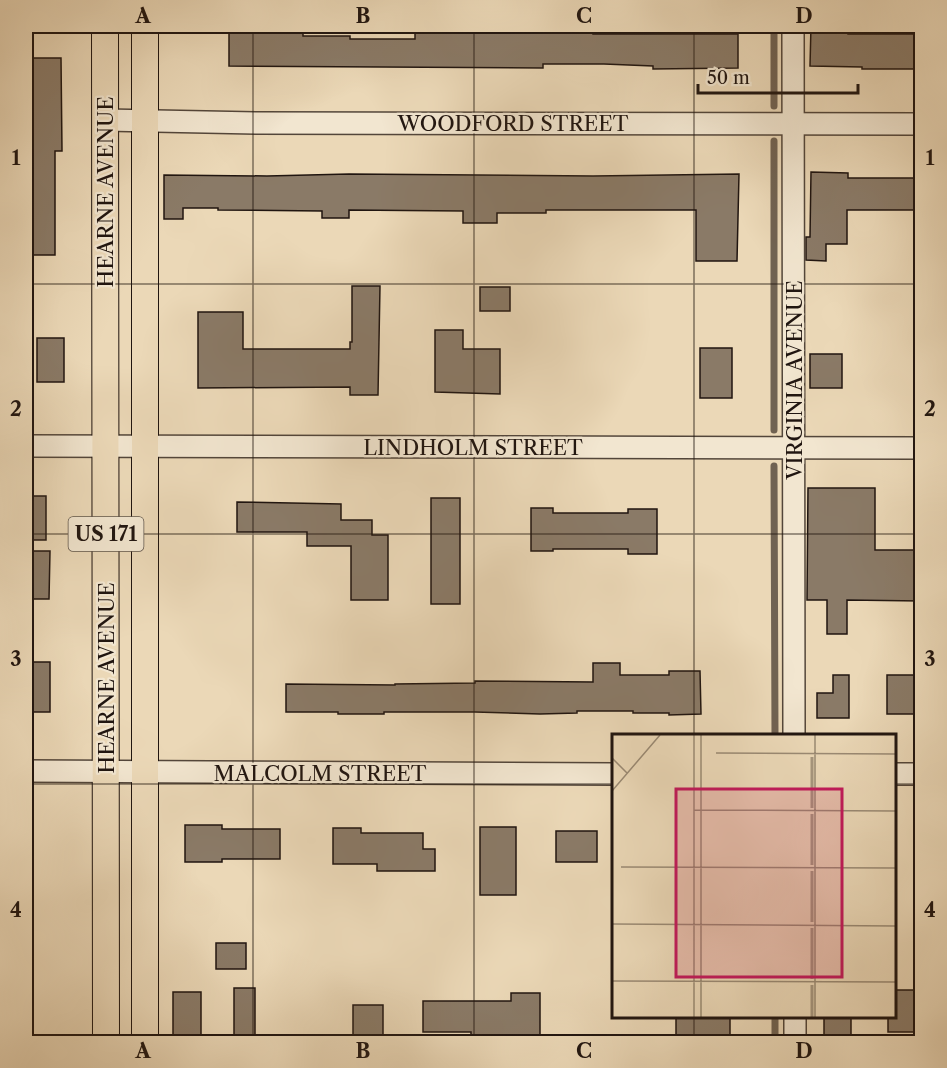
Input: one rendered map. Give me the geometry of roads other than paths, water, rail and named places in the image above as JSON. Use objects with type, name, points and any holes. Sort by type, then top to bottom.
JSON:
[{"type":"main road","name":"HEARNE AVENUE","points":[[105,26],[106,1042]]},
{"type":"main road","name":"HEARNE AVENUE","points":[[145,26],[145,1042]]},
{"type":"street","name":"VIRGINIA AVENUE","points":[[793,26],[794,734]]},
{"type":"street","name":"WOODFORD STREET","points":[[105,120],[921,124]]},
{"type":"street","name":"LINDHOLM STREET","points":[[26,446],[921,448]]},
{"type":"street","name":"MALCOLM STREET","points":[[26,771],[612,774]]},
{"type":"street","points":[[896,774],[921,774]]},
{"type":"street","points":[[795,1017],[795,1042]]},
{"type":"waterway","points":[[774,26],[774,106]]},
{"type":"waterway","points":[[774,141],[774,430]]},
{"type":"waterway","points":[[774,466],[775,734]]},
{"type":"waterway","points":[[775,1017],[775,1042]]}]
